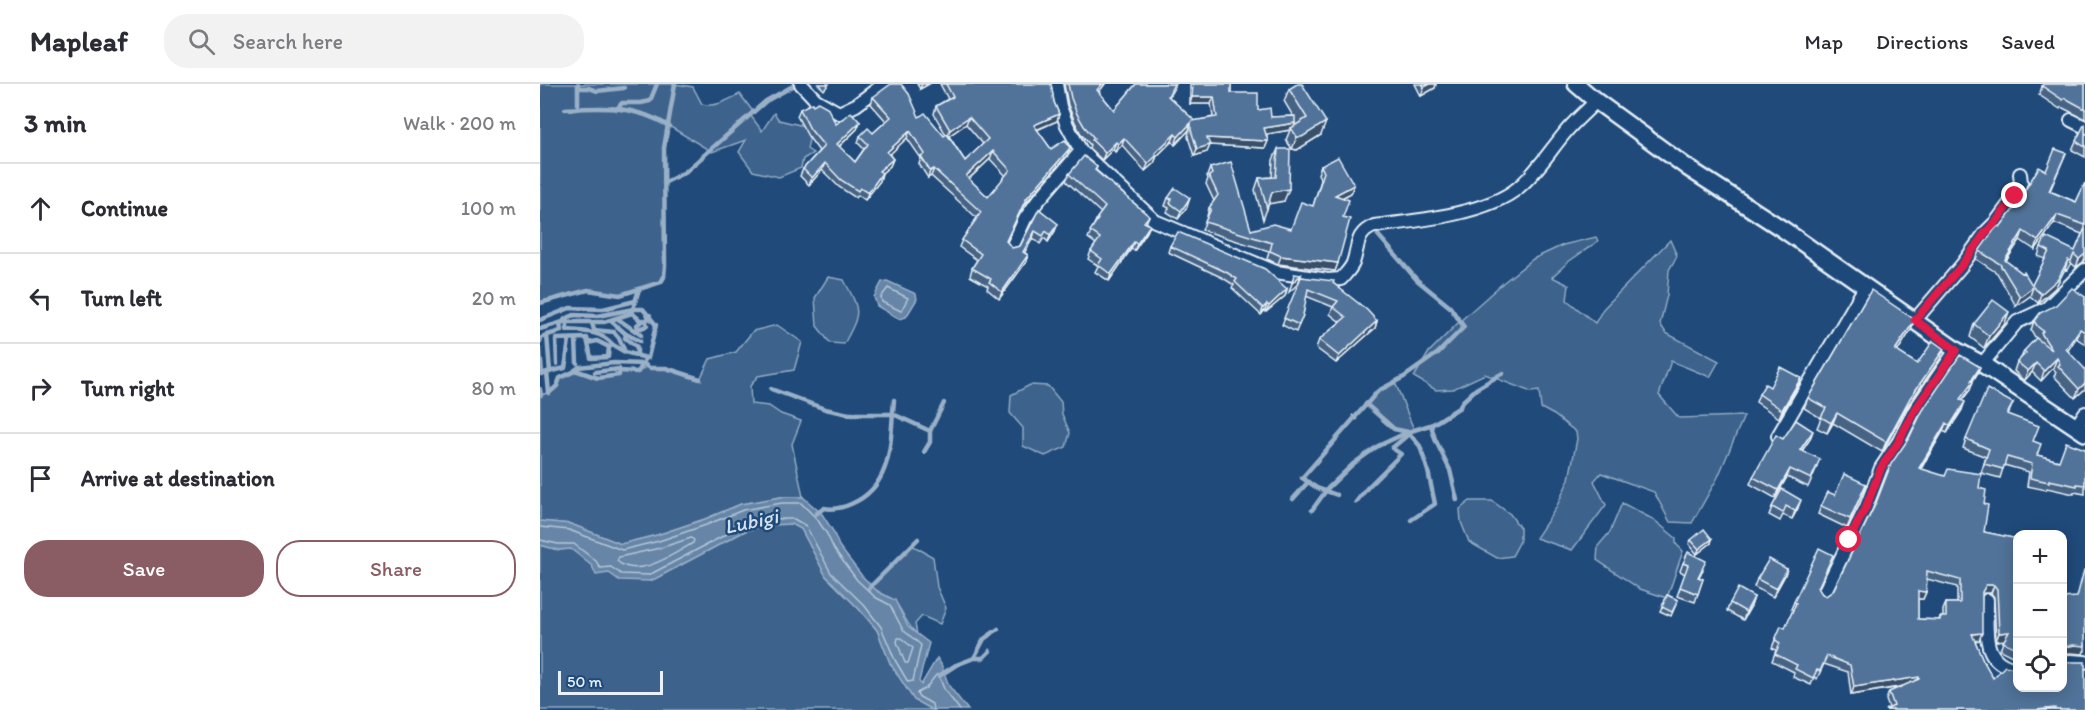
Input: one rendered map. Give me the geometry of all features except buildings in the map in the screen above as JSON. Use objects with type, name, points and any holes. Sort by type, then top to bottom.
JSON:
[{"type":"street","points":[[801,84],[816,100],[839,113],[856,105],[884,84]]},
{"type":"street","points":[[1056,84],[1060,107],[1081,151],[1155,221],[1276,272],[1328,280],[1341,279],[1353,263],[1358,242],[1362,233],[1367,229],[1468,210],[1489,205],[1506,197],[1533,173],[1565,132],[1596,101]]},
{"type":"street","points":[[1576,84],[1688,168],[1784,230],[1956,350],[1982,364],[2081,430],[2085,413]]},
{"type":"street","points":[[2071,120],[2085,127]]},
{"type":"street","points":[[1012,247],[1025,219],[1037,202],[1081,151]]},
{"type":"street","points":[[1915,320],[1962,265],[2015,196],[2021,182],[2020,174]]},
{"type":"street","points":[[1982,364],[2017,322],[2047,308],[2085,270]]},
{"type":"street","points":[[1778,436],[1865,287]]},
{"type":"street","points":[[1823,595],[1866,507],[1881,468],[1899,441],[1913,413],[1956,350]]},
{"type":"street","points":[[1987,600],[1990,651],[1997,663],[2013,668]]},
{"type":"street","points":[[2067,661],[2085,662]]},
{"type":"path","points":[[1352,415],[1357,420]]},
{"type":"shaded area","points":[[540,84],[675,84],[693,87],[702,104],[707,105],[721,103],[740,94],[754,113],[751,116],[762,131],[774,113],[779,120],[808,127],[811,131],[807,149],[813,153],[803,159],[801,168],[779,177],[753,171],[739,152],[746,140],[712,152],[669,126],[664,148],[665,265],[661,282],[620,295],[588,290],[540,303]]},
{"type":"shaded area","points":[[1596,237],[1598,241],[1568,262],[1552,277],[1569,285],[1567,300],[1595,323],[1603,309],[1670,240],[1677,256],[1669,270],[1667,295],[1660,324],[1666,333],[1719,361],[1710,377],[1671,361],[1659,395],[1679,418],[1744,416],[1718,477],[1692,523],[1670,522],[1654,492],[1601,473],[1594,481],[1606,505],[1572,550],[1536,538],[1556,508],[1569,479],[1577,439],[1576,432],[1541,408],[1539,391],[1531,392],[1485,374],[1453,389],[1436,390],[1414,377],[1429,352],[1459,322],[1533,259],[1563,245]]},
{"type":"shaded area","points":[[828,277],[844,280],[856,306],[854,325],[844,344],[830,343],[817,326],[815,298]]},
{"type":"shaded area","points":[[777,325],[802,342],[794,370],[758,376],[750,386],[751,404],[769,406],[781,414],[801,421],[792,444],[803,497],[781,497],[741,504],[657,535],[621,544],[571,524],[540,521],[540,395],[553,390],[560,378],[575,370],[598,378],[618,375],[619,371],[638,372],[647,366],[666,368],[700,379],[710,359],[736,352],[753,331]]},
{"type":"shaded area","points":[[1395,382],[1414,430],[1394,428],[1366,404],[1378,391]]},
{"type":"shaded area","points":[[1030,385],[1048,386],[1061,402],[1062,414],[1070,433],[1066,447],[1045,456],[1023,446],[1023,428],[1010,413],[1011,395]]},
{"type":"shaded area","points":[[1470,501],[1492,501],[1510,514],[1520,528],[1520,541],[1512,556],[1497,558],[1469,542],[1461,522],[1460,509]]},
{"type":"shaded area","points":[[1622,503],[1654,520],[1676,538],[1676,544],[1683,551],[1667,598],[1640,589],[1597,560],[1598,546],[1610,532]]},
{"type":"shaded area","points":[[792,524],[801,529],[826,576],[877,630],[890,663],[914,700],[932,710],[540,710],[540,545],[558,550],[571,549],[609,573],[651,581],[745,531],[766,525]]},
{"type":"shaded area","points":[[912,545],[933,557],[937,587],[946,608],[940,624],[922,616],[915,624],[917,634],[895,602],[871,586]]},
{"type":"water","points":[[887,281],[916,294],[917,299],[906,317],[899,319],[877,306],[874,297],[882,282]]},
{"type":"water","name":"Lubigi","points":[[781,497],[803,497],[822,514],[839,546],[862,576],[878,592],[895,600],[908,627],[929,643],[919,681],[921,685],[937,658],[949,686],[968,710],[932,710],[914,700],[890,663],[877,630],[826,576],[801,529],[792,524],[766,525],[745,531],[651,581],[619,580],[609,573],[596,575],[592,566],[571,549],[558,550],[540,545],[540,521],[571,524],[621,544],[705,519],[741,504]]},
{"type":"waterway","points":[[578,84],[578,109]]},
{"type":"waterway","points":[[617,109],[622,103],[650,101],[657,84]]},
{"type":"waterway","points":[[540,303],[588,290],[620,295],[661,282],[665,265],[664,148],[675,84]]},
{"type":"waterway","points":[[664,183],[685,172],[766,101],[793,86]]},
{"type":"waterway","points":[[578,88],[597,91],[624,88]]},
{"type":"waterway","points":[[565,109],[606,108],[631,111],[669,126]]},
{"type":"waterway","points":[[1337,495],[1317,488],[1302,478],[1378,391],[1404,377],[1438,353],[1464,327],[1450,307],[1417,280],[1378,235]]},
{"type":"waterway","points":[[639,289],[633,309],[643,309],[656,325],[648,358]]},
{"type":"waterway","points":[[540,320],[570,308],[603,309],[635,301]]},
{"type":"waterway","points":[[540,329],[563,322],[574,315],[598,316],[633,309],[632,313],[640,320],[646,321],[650,315]]},
{"type":"waterway","points":[[563,322],[604,322],[632,313]]},
{"type":"waterway","points":[[618,319],[641,335]]},
{"type":"waterway","points":[[643,320],[637,325],[638,329],[647,326],[646,321]]},
{"type":"waterway","points":[[611,321],[626,334],[640,341]]},
{"type":"waterway","points":[[544,336],[561,331],[560,323]]},
{"type":"waterway","points":[[567,323],[567,330],[598,334],[613,345]]},
{"type":"waterway","points":[[592,323],[594,330],[614,332],[625,352],[646,358],[638,372],[619,371]]},
{"type":"waterway","points":[[626,334],[625,338],[637,347],[637,355]]},
{"type":"waterway","points":[[547,335],[550,372]]},
{"type":"waterway","points":[[540,342],[541,338]]},
{"type":"waterway","points":[[557,364],[556,339],[587,338],[591,358],[608,357],[609,347]]},
{"type":"waterway","points":[[576,339],[577,363]]},
{"type":"waterway","points":[[540,374],[565,368],[569,340]]},
{"type":"waterway","points":[[588,343],[597,341],[609,347],[613,345],[625,352]]},
{"type":"waterway","points":[[540,350],[542,374]]},
{"type":"waterway","points":[[549,393],[557,386],[560,378],[579,367],[614,363],[644,364],[650,368],[666,368],[700,379]]},
{"type":"waterway","points":[[575,370],[598,378],[619,375],[619,369],[595,372]]},
{"type":"waterway","points":[[547,372],[549,393]]},
{"type":"waterway","points":[[1312,510],[1328,488],[1353,464],[1378,446],[1408,432],[1433,424],[1460,407],[1462,402],[1476,389],[1503,373]]},
{"type":"waterway","points":[[540,389],[541,395]]},
{"type":"waterway","points":[[771,389],[825,409],[849,414],[893,414],[930,431],[930,442],[924,452]]},
{"type":"waterway","points":[[816,514],[824,508],[838,508],[851,504],[865,496],[875,486],[887,460],[894,400]]},
{"type":"waterway","points":[[930,431],[944,403]]},
{"type":"waterway","points":[[1366,404],[1394,429],[1408,432],[1420,446],[1435,504],[1411,520]]},
{"type":"waterway","points":[[1431,425],[1450,470],[1457,500]]},
{"type":"waterway","points":[[1356,502],[1401,454],[1392,448],[1409,434]]},
{"type":"waterway","points":[[1293,499],[1308,482]]},
{"type":"waterway","points":[[869,588],[918,539]]},
{"type":"waterway","points":[[939,676],[956,665],[974,658],[984,639],[998,629]]},
{"type":"waterway","points":[[974,658],[983,658],[990,651]]},
{"type":"route","points":[[1849,540],[1866,507],[1881,468],[1899,441],[1913,413],[1956,350],[1915,320],[1962,265],[2015,196]]}]
